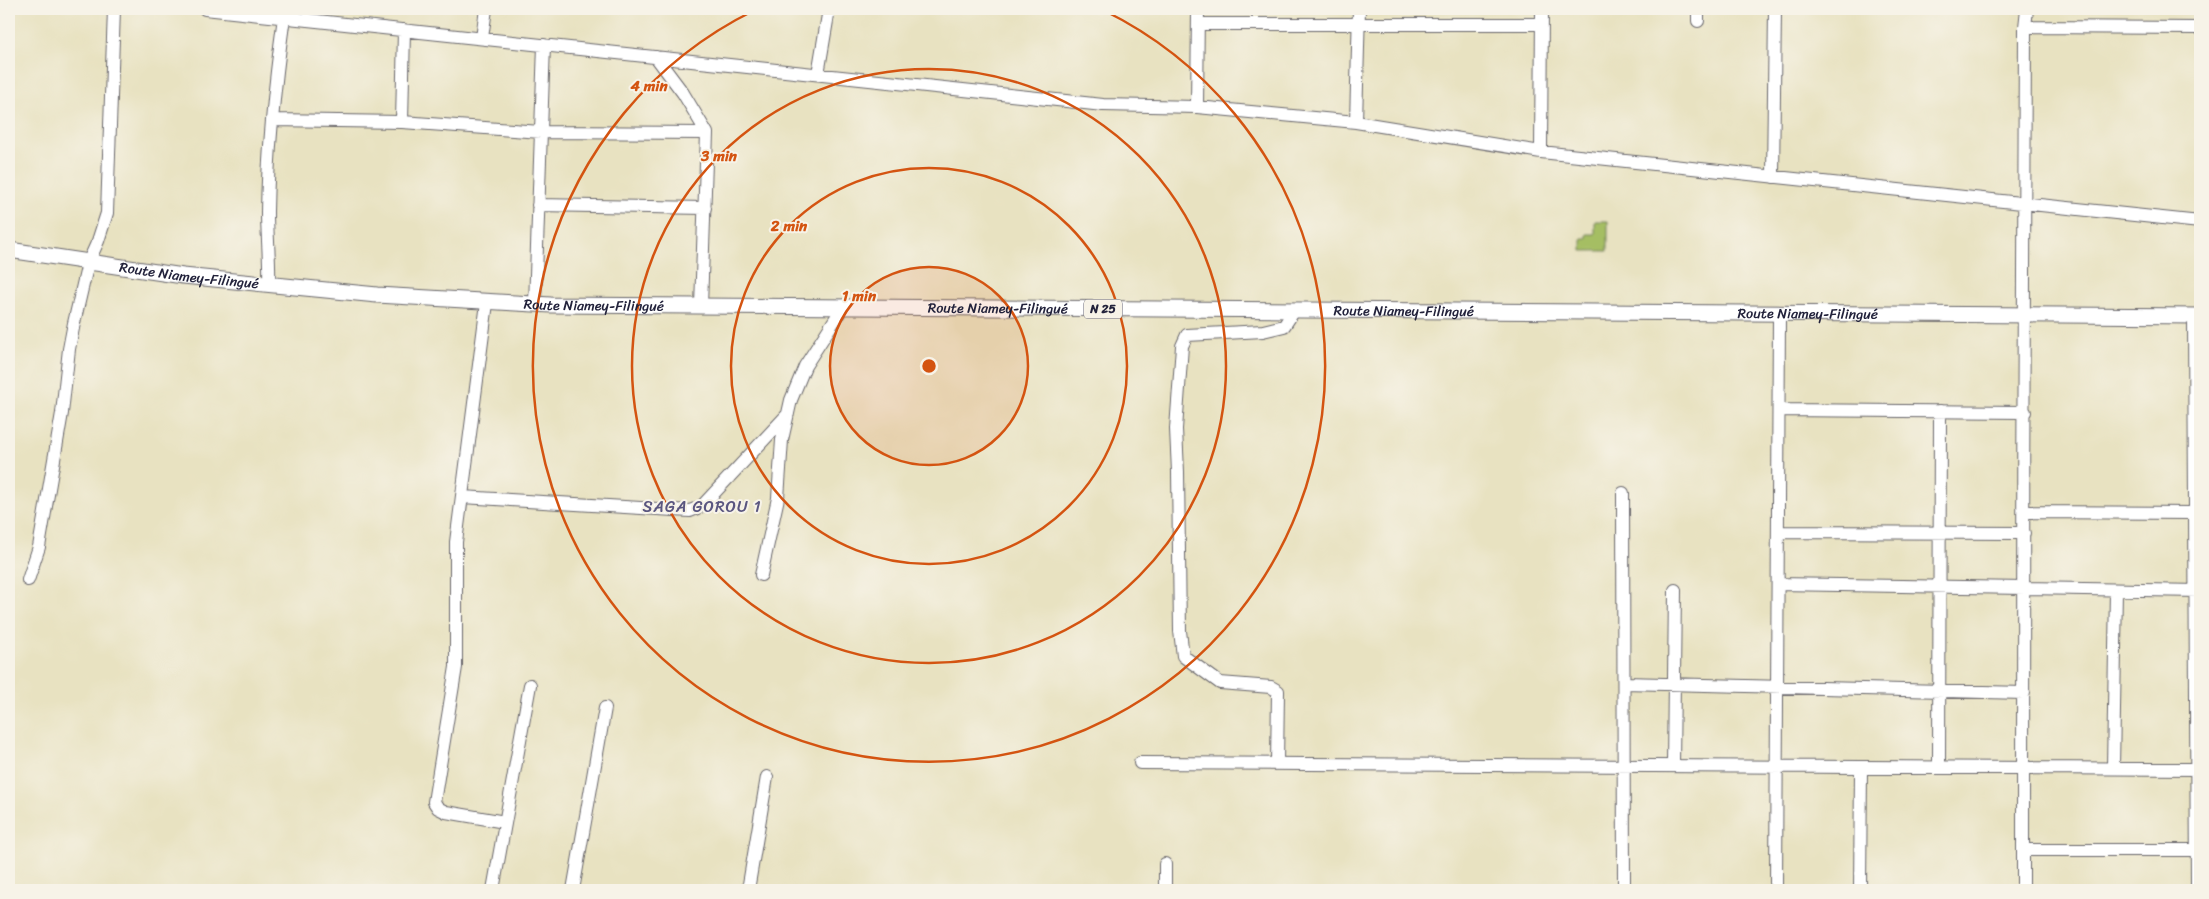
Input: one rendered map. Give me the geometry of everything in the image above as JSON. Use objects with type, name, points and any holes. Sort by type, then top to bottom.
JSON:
[{"type":"main road","name":"Route Niamey-Filingué","points":[[9,250],[169,275],[487,303],[1294,311],[2197,316]]},
{"type":"street","points":[[28,580],[39,547],[62,413],[69,349],[88,263],[98,241],[107,213],[114,9]]},
{"type":"street","points":[[205,9],[1103,105],[1197,107],[1356,122],[1541,152],[2200,222]]},
{"type":"street","points":[[482,38],[486,9]]},
{"type":"street","points":[[818,74],[828,9]]},
{"type":"street","points":[[1197,107],[1198,9]]},
{"type":"street","points":[[1356,122],[1359,9]]},
{"type":"street","points":[[1541,152],[1542,9]]},
{"type":"street","points":[[1773,176],[1775,9]]},
{"type":"street","points":[[2023,890],[2025,315],[2023,203],[2025,27],[2027,9]]},
{"type":"street","points":[[269,285],[270,257],[267,213],[273,120],[284,17]]},
{"type":"street","points":[[1198,24],[1358,22],[1542,24]]},
{"type":"street","points":[[2025,27],[2200,28]]},
{"type":"street","points":[[402,122],[404,30]]},
{"type":"street","points":[[535,304],[544,45]]},
{"type":"street","points":[[656,57],[683,94],[707,133],[701,306]]},
{"type":"street","points":[[273,120],[402,122],[541,132],[707,133]]},
{"type":"street","points":[[538,205],[705,208]]},
{"type":"street","points":[[487,303],[456,542],[456,667],[434,802],[438,808],[446,812],[505,822]]},
{"type":"street","points":[[761,575],[778,498],[782,440],[791,400],[805,366],[843,307]]},
{"type":"street","points":[[1277,764],[1278,692],[1271,687],[1220,683],[1183,656],[1180,631],[1176,429],[1182,346],[1187,335],[1262,331],[1277,328],[1284,326],[1294,311]]},
{"type":"street","points":[[1776,890],[1779,314]]},
{"type":"street","points":[[2197,316],[2195,513],[2198,591],[2197,890]]},
{"type":"street","points":[[1779,410],[2024,412]]},
{"type":"street","points":[[1939,767],[1940,411]]},
{"type":"street","points":[[462,498],[690,511],[702,506],[788,414]]},
{"type":"street","points":[[1623,493],[1624,890]]},
{"type":"street","points":[[2024,512],[2195,513]]},
{"type":"street","points":[[1778,532],[2024,533]]},
{"type":"street","points":[[1778,584],[2198,591]]},
{"type":"street","points":[[1672,766],[1675,590]]},
{"type":"street","points":[[2113,768],[2116,590]]},
{"type":"street","points":[[1624,683],[2024,693]]},
{"type":"street","points":[[493,890],[530,685]]},
{"type":"street","points":[[573,890],[604,708]]},
{"type":"street","points":[[1140,763],[2198,768]]},
{"type":"street","points":[[1860,890],[1861,767]]},
{"type":"street","points":[[748,890],[767,777]]},
{"type":"street","points":[[2023,850],[2197,850]]},
{"type":"street","points":[[1165,864],[1165,890]]},
{"type":"green space","points":[[1595,221],[1608,221],[1608,251],[1582,251],[1582,238],[1587,238],[1587,234],[1595,234]]},
{"type":"district","name":"SAGA GOROU 1","points":[[702,506]]}]
